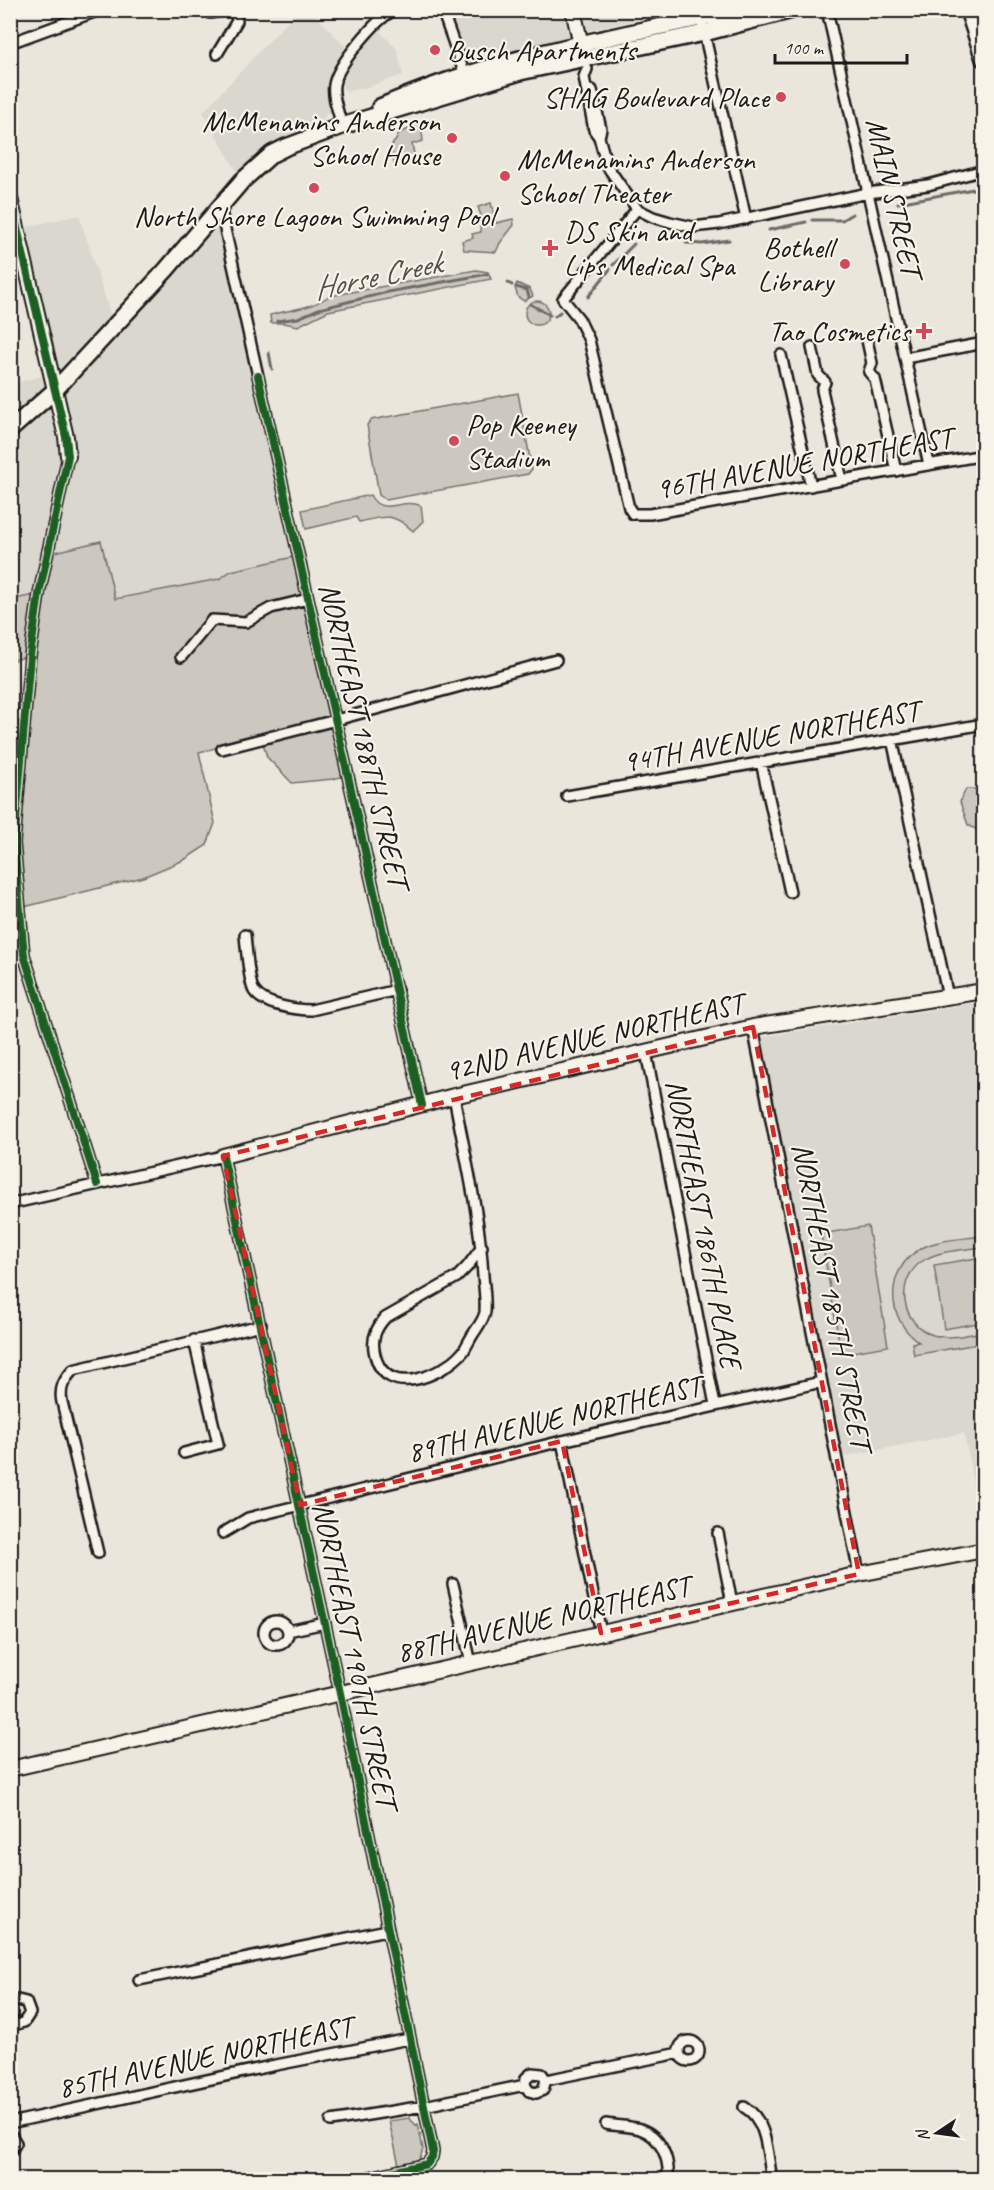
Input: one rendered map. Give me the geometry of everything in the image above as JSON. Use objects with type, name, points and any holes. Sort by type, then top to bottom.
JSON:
[{"type":"main road","points":[[342,126],[739,10]]},
{"type":"main road","points":[[701,21],[792,10]]},
{"type":"main road","points":[[968,10],[982,55]]},
{"type":"main road","points":[[10,430],[54,391],[166,270],[242,181],[272,154],[342,126],[408,94],[465,75],[515,60],[584,57]]},
{"type":"street","points":[[10,43],[100,10]]},
{"type":"street","points":[[207,10],[210,13],[226,10]]},
{"type":"street","points":[[217,54],[237,21],[235,10]]},
{"type":"street","points":[[342,126],[334,99],[335,78],[352,52],[381,18],[394,10]]},
{"type":"street","points":[[442,10],[465,75]]},
{"type":"street","points":[[573,10],[601,129],[599,137],[607,166],[637,209],[653,217],[693,226],[718,224],[868,193],[928,185],[984,170]]},
{"type":"street","name":"MAIN STREET","points":[[827,10],[929,465]]},
{"type":"street","points":[[701,21],[746,219]]},
{"type":"street","points":[[10,198],[66,437],[68,456],[39,594],[30,656],[12,844],[24,955],[97,1184]]},
{"type":"street","name":"NORTHEAST 188TH STREET","points":[[220,207],[422,1105]]},
{"type":"street","name":"96TH AVENUE NORTHEAST","points":[[637,209],[563,298],[579,319],[589,340],[629,508],[633,514],[641,516],[984,455]]},
{"type":"street","points":[[867,340],[873,363],[869,372],[875,378],[896,471]]},
{"type":"street","points":[[905,358],[984,342]]},
{"type":"street","points":[[812,346],[818,375],[825,382],[822,390],[842,480]]},
{"type":"street","points":[[781,355],[811,486]]},
{"type":"street","points":[[181,657],[212,621],[246,622],[272,608],[308,599]]},
{"type":"street","points":[[222,749],[556,660]]},
{"type":"street","points":[[10,717],[25,714]]},
{"type":"street","name":"94TH AVENUE NORTHEAST","points":[[567,796],[984,724]]},
{"type":"street","points":[[892,739],[948,997]]},
{"type":"street","points":[[761,762],[790,892]]},
{"type":"street","points":[[245,935],[254,990],[263,999],[278,1005],[298,1010],[311,1010],[397,990]]},
{"type":"street","points":[[10,962],[24,955]]},
{"type":"street","name":"92ND AVENUE NORTHEAST","points":[[10,1204],[223,1156],[454,1096],[753,1028],[984,991]]},
{"type":"street","name":"NORTHEAST 185TH STREET","points":[[753,1028],[859,1574]]},
{"type":"street","name":"NORTHEAST 186TH PLACE","points":[[645,1052],[715,1405]]},
{"type":"street","points":[[454,1096],[482,1247],[485,1314],[463,1352],[444,1368],[416,1380],[401,1380],[383,1373],[374,1350],[377,1327],[385,1318],[457,1277],[482,1247]]},
{"type":"street","name":"NORTHEAST 190TH STREET","points":[[223,1156],[340,1692],[433,2151],[427,2164],[357,2180]]},
{"type":"street","points":[[98,1553],[60,1393],[64,1380],[73,1370],[261,1324]]},
{"type":"street","points":[[184,1453],[218,1444],[194,1340]]},
{"type":"street","name":"89TH AVENUE NORTHEAST","points":[[223,1533],[248,1518],[562,1441],[821,1382]]},
{"type":"street","points":[[562,1441],[601,1633]]},
{"type":"street","points":[[718,1533],[732,1603]]},
{"type":"street","name":"88TH AVENUE NORTHEAST","points":[[10,1769],[859,1574],[984,1550]]},
{"type":"street","points":[[453,1584],[471,1663]]},
{"type":"street","points":[[288,1631],[325,1623]]},
{"type":"street","points":[[139,1980],[387,1930]]},
{"type":"street","points":[[10,2002],[18,2000],[26,2002],[30,2013],[24,2022],[16,2024],[10,2021]]},
{"type":"street","name":"85TH AVENUE NORTHEAST","points":[[10,2123],[271,2066],[409,2039]]},
{"type":"street","points":[[331,2121],[424,2106],[525,2085],[529,2091],[539,2092],[545,2088],[546,2080],[679,2053]]},
{"type":"street","points":[[744,2108],[755,2113],[761,2124],[772,2180]]},
{"type":"street","points":[[606,2124],[639,2129],[651,2135],[660,2144],[667,2158],[668,2180]]},
{"type":"street","points":[[10,2133],[16,2143],[10,2153]]},
{"type":"highlighted area","points":[[753,1027],[859,1574],[601,1633],[562,1441],[300,1505],[223,1156]]},
{"type":"shaded area","points":[[297,11],[312,11],[348,50],[330,76],[326,87],[330,111],[319,123],[283,137],[286,147],[242,181],[203,112]]},
{"type":"shaded area","points":[[442,11],[678,11],[580,32],[579,41],[462,65]]},
{"type":"shaded area","points":[[379,31],[397,49],[403,75],[361,89],[347,91],[343,88],[343,79],[359,51]]},
{"type":"shaded area","points":[[421,124],[423,141],[412,144],[415,159],[394,163],[390,147],[399,133]]},
{"type":"shaded area","points":[[491,203],[496,223],[513,219],[514,225],[496,252],[464,250],[462,241],[473,238],[472,234],[481,232],[478,217],[481,216],[478,207]]},
{"type":"shaded area","points":[[220,207],[298,556],[231,571],[219,579],[115,599],[101,541],[39,594],[11,600],[10,384],[52,374],[17,229],[79,215],[114,326]]},
{"type":"shaded area","points":[[476,270],[488,272],[491,279],[328,311],[298,326],[271,323],[270,315],[308,306],[329,296]]},
{"type":"shaded area","points":[[517,283],[530,289],[533,296],[524,301],[518,297],[515,288]]},
{"type":"shaded area","points":[[537,301],[546,304],[549,313],[546,322],[537,325],[528,322],[525,313],[528,304]]},
{"type":"shaded area","points":[[518,393],[532,469],[528,474],[386,500],[379,495],[367,425],[371,420]]},
{"type":"shaded area","points":[[370,495],[380,505],[414,504],[421,506],[423,521],[413,531],[394,518],[388,517],[359,522],[356,517],[306,529],[302,510]]},
{"type":"shaded area","points":[[101,541],[115,599],[219,579],[231,571],[298,556],[348,775],[333,779],[292,783],[267,757],[261,737],[199,752],[215,823],[207,845],[184,860],[143,877],[20,908],[14,843],[29,656],[11,661],[10,600],[39,594],[47,554]]},
{"type":"shaded area","points":[[966,789],[983,789],[983,833],[968,825],[960,802]]},
{"type":"shaded area","points":[[983,1002],[983,1538],[964,1433],[841,1457],[761,1037]]},
{"type":"shaded area","points":[[868,1226],[888,1346],[841,1354],[821,1234]]},
{"type":"shaded area","points":[[983,1236],[983,1247],[943,1253],[921,1262],[912,1270],[907,1280],[905,1302],[908,1313],[922,1330],[945,1337],[983,1332],[983,1343],[914,1355],[912,1343],[919,1342],[908,1333],[895,1308],[895,1282],[900,1269],[908,1258],[927,1246],[943,1241]]},
{"type":"shaded area","points":[[983,1257],[983,1322],[944,1329],[934,1265]]},
{"type":"shaded area","points":[[409,2118],[416,2125],[418,2124],[423,2149],[419,2161],[399,2165],[389,2121]]},
{"type":"waterway","name":"Horse Creek","points":[[898,203],[984,187]]},
{"type":"waterway","name":"Horse Creek","points":[[812,220],[842,220],[852,214]]},
{"type":"waterway","name":"Horse Creek","points":[[769,230],[806,222]]},
{"type":"waterway","name":"Horse Creek","points":[[686,243],[702,244],[729,240]]},
{"type":"waterway","name":"Horse Creek","points":[[613,265],[634,244]]},
{"type":"waterway","name":"Horse Creek","points":[[588,297],[610,269]]},
{"type":"waterway","name":"Horse Creek","points":[[277,321],[298,318],[319,309],[388,292],[487,274]]},
{"type":"waterway","name":"Horse Creek","points":[[508,283],[512,285]]},
{"type":"waterway","name":"Horse Creek","points":[[516,287],[527,290],[529,297]]},
{"type":"waterway","name":"Horse Creek","points":[[530,304],[550,315]]},
{"type":"waterway","name":"Horse Creek","points":[[555,316],[560,312]]},
{"type":"waterway","name":"Horse Creek","points":[[269,353],[272,369]]},
{"type":"cycle path","points":[[10,198],[66,437],[68,456],[39,594],[30,656],[14,843],[24,955],[97,1184]]},
{"type":"cycle path","points":[[258,376],[422,1105]]},
{"type":"cycle path","points":[[223,1156],[340,1693],[433,2151],[427,2164],[357,2180]]},
{"type":"place","name":"Busch Apartments","points":[[435,50]]},
{"type":"place","name":"SHAG Boulevard Place","points":[[781,97]]},
{"type":"place","name":"McMenamins Anderson School House","points":[[452,138]]},
{"type":"place","name":"McMenamins Anderson School Theater","points":[[505,176]]},
{"type":"place","name":"North Shore Lagoon Swimming Pool","points":[[314,188]]},
{"type":"place","name":"DS Skin and Lips Medical Spa","points":[[550,248]]},
{"type":"place","name":"Bothell Library","points":[[845,264]]},
{"type":"place","name":"Tao Cosmetics","points":[[924,331]]},
{"type":"place","name":"Pop Keeney Stadium","points":[[454,441]]}]
